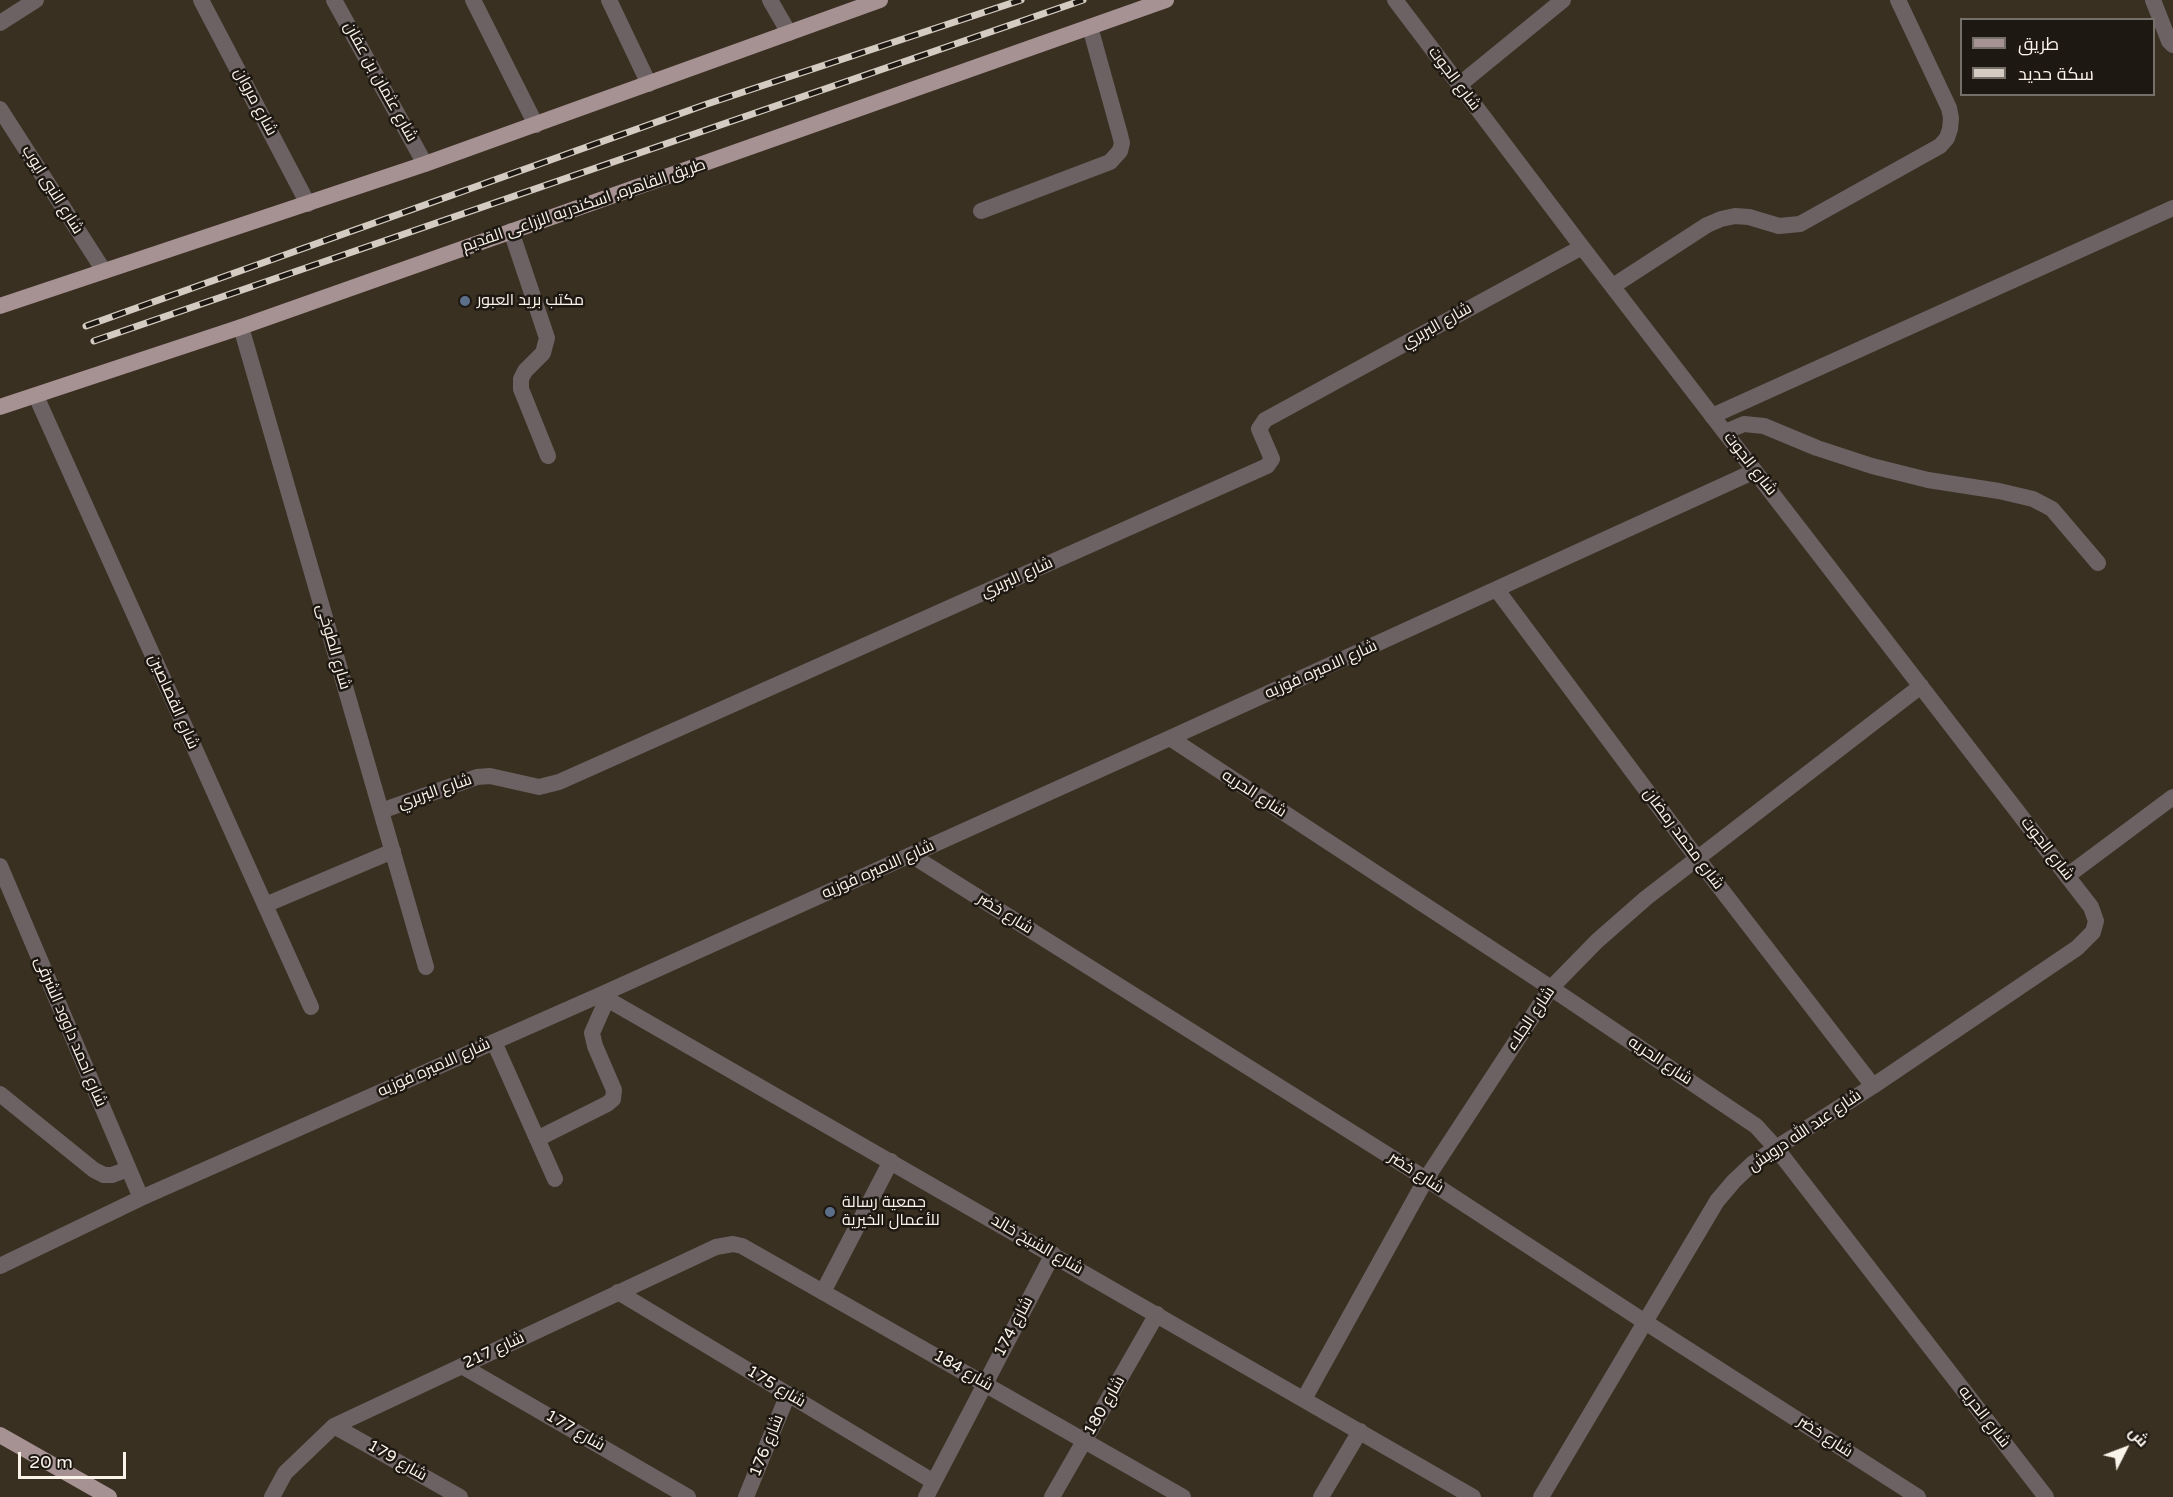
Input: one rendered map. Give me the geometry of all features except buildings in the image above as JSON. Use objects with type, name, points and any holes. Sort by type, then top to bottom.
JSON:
[{"type":"main road","points":[[0,306],[425,164],[880,0]]},
{"type":"main road","name":"طريق القاهره, اسكندريه الزراعى القديم","points":[[0,407],[241,327],[1166,0]]},
{"type":"main road","points":[[0,1435],[109,1497]]},
{"type":"street","points":[[0,22],[36,0]]},
{"type":"street","name":"شارع مروان","points":[[201,0],[308,204]]},
{"type":"street","name":"شارع عثمان بن عفان","points":[[334,0],[425,164]]},
{"type":"street","points":[[473,0],[536,125]]},
{"type":"street","points":[[609,0],[649,84]]},
{"type":"street","points":[[770,0],[789,33]]},
{"type":"street","name":"شارع الجوت","points":[[1395,0],[1582,247],[2091,907],[2096,921],[2093,932]]},
{"type":"street","points":[[1459,85],[1563,0]]},
{"type":"street","points":[[1612,286],[1707,225],[1721,219],[1735,216],[1749,217],[1779,226],[1800,224],[1940,146],[1947,138],[1950,129],[1949,108],[1898,0]]},
{"type":"street","points":[[2153,0],[2169,41],[2173,45]]},
{"type":"street","points":[[981,211],[1110,162],[1120,151],[1122,143],[1090,27]]},
{"type":"street","name":"شارع النبى ايوب","points":[[0,109],[104,272]]},
{"type":"street","points":[[1712,416],[2173,208]]},
{"type":"street","points":[[511,231],[547,338],[543,353],[525,371],[521,380],[521,389],[548,456]]},
{"type":"street","name":"شارع البربري","points":[[381,811],[477,777],[489,776],[539,787],[559,782],[1267,466],[1272,459],[1259,429],[1265,420],[1582,247]]},
{"type":"street","name":"شارع الطوخى","points":[[241,327],[426,967]]},
{"type":"street","name":"شارع القصاصين","points":[[36,396],[311,1007]]},
{"type":"street","points":[[1725,432],[1744,424],[1764,426],[1817,448],[1872,466],[1928,480],[1999,491],[2032,499],[2052,509],[2098,563]]},
{"type":"street","name":"شارع الاميره فوزيه","points":[[0,1266],[141,1198],[494,1041],[604,997],[1755,471]]},
{"type":"street","name":"شارع محمد رمضان","points":[[1497,590],[1697,858],[1873,1086]]},
{"type":"street","name":"شارع الجلاء","points":[[1304,1399],[1426,1179],[1551,988],[1614,927],[1697,858],[1921,686]]},
{"type":"street","name":"شارع الحريه","points":[[1170,738],[1551,988],[1756,1126],[1776,1148],[2046,1497]]},
{"type":"street","points":[[2067,876],[2173,797]]},
{"type":"street","points":[[265,905],[393,851]]},
{"type":"street","name":"شارع خضر","points":[[911,855],[1426,1179],[1918,1497]]},
{"type":"street","name":"شارع احمد داوود الشرقى","points":[[0,866],[141,1198]]},
{"type":"street","name":"شارع عبد الله درويش","points":[[1540,1497],[1717,1201],[1752,1164],[2062,959],[2093,932]]},
{"type":"street","points":[[537,1139],[613,1099],[614,1090],[595,1046],[592,1033],[604,997]]},
{"type":"street","name":"شارع الشيخ خالد","points":[[604,997],[1473,1497]]},
{"type":"street","points":[[494,1041],[555,1179]]},
{"type":"street","points":[[0,1094],[94,1170],[105,1175],[112,1175],[128,1169]]},
{"type":"street","points":[[823,1292],[891,1161]]},
{"type":"street","name":"شارع 217","points":[[272,1497],[285,1473],[334,1426],[716,1247],[733,1244],[742,1246]]},
{"type":"street","name":"شارع 184","points":[[742,1246],[1183,1497]]},
{"type":"street","name":"شارع 174","points":[[930,1489],[1053,1254]]},
{"type":"street","name":"شارع 175","points":[[618,1292],[788,1394],[930,1489]]},
{"type":"street","name":"شارع 180","points":[[1052,1497],[1158,1314]]},
{"type":"street","name":"شارع 177","points":[[462,1366],[688,1497]]},
{"type":"street","name":"شارع 176","points":[[746,1497],[788,1394]]},
{"type":"street","name":"شارع 179","points":[[334,1426],[460,1497]]},
{"type":"street","points":[[1321,1497],[1359,1431]]},
{"type":"railway","points":[[86,326],[707,104],[1021,0]]},
{"type":"railway","points":[[94,341],[1083,0]]},
{"type":"place","name":"مكتب بريد العبور","points":[[465,301]]},
{"type":"place","name":"جمعية رسالة للأعمال الخيرية","points":[[830,1212]]}]
